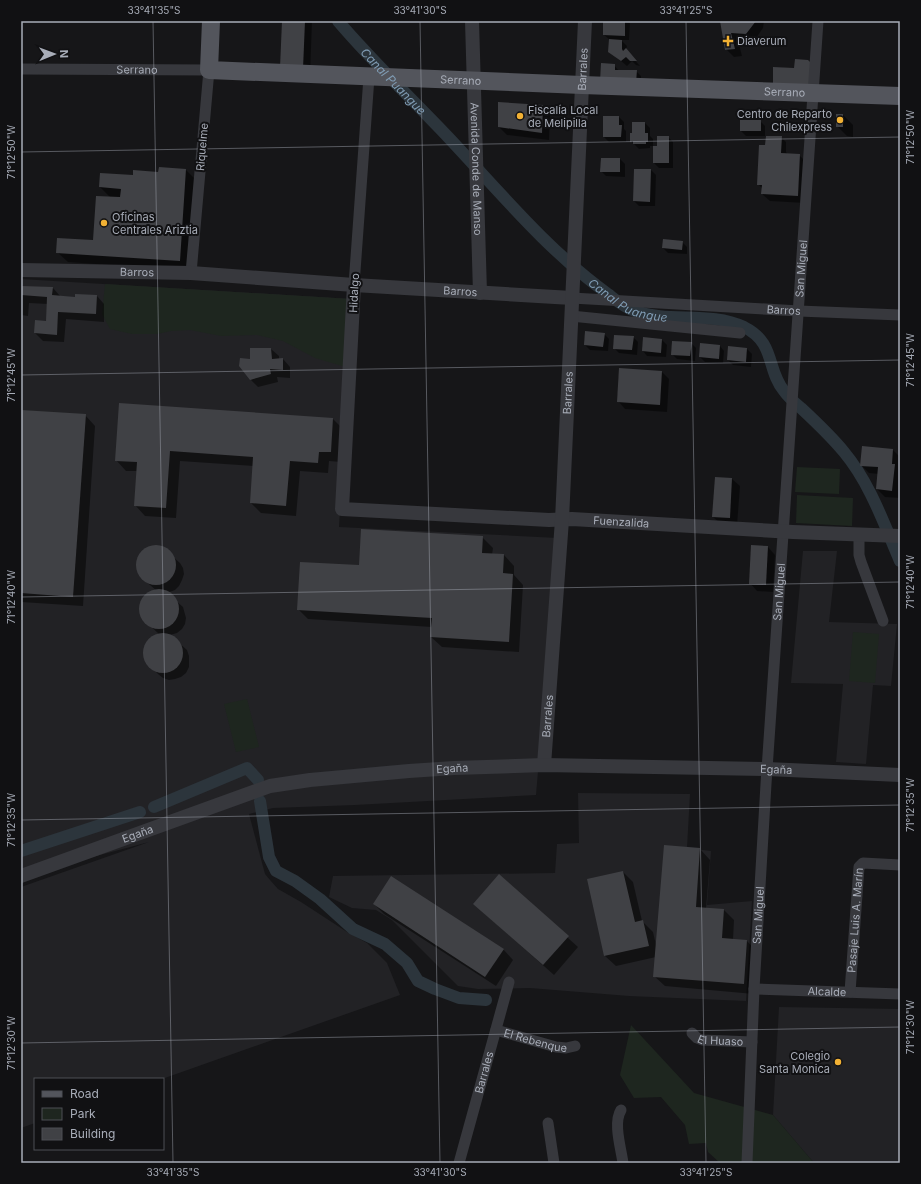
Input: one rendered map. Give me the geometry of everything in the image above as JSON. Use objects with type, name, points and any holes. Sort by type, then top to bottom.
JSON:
[{"type":"main road","name":"Riquelme","points":[[209,70],[211,21]]},
{"type":"main road","name":"Serrano","points":[[209,70],[900,96]]},
{"type":"street","name":"Avenida Conde de Manso","points":[[472,21],[480,293]]},
{"type":"street","name":"Barrales","points":[[544,765],[562,520],[585,21]]},
{"type":"street","name":"San Miguel","points":[[747,1163],[754,990],[767,769],[818,21]]},
{"type":"street","name":"Serrano","points":[[21,69],[209,70]]},
{"type":"street","name":"Riquelme","points":[[191,273],[209,70]]},
{"type":"street","name":"Hidalgo","points":[[342,509],[354,285],[374,77]]},
{"type":"street","name":"Barros","points":[[21,270],[191,273],[480,293],[799,311],[900,314]]},
{"type":"street","points":[[571,316],[740,333]]},
{"type":"street","name":"Fuenzalida","points":[[342,509],[900,536]]},
{"type":"street","points":[[859,534],[859,555],[883,621]]},
{"type":"street","name":"Egaña","points":[[21,876],[270,786],[310,780],[417,771],[544,765],[767,769],[900,775]]},
{"type":"street","name":"Pasaje Luis A. Marín","points":[[850,992],[860,867],[863,863],[900,865]]},
{"type":"street","name":"Barrales","points":[[459,1163],[509,982]]},
{"type":"street","name":"Alcalde","points":[[754,990],[900,994]]},
{"type":"street","name":"El Rebenque","points":[[496,1030],[556,1047],[566,1048],[575,1046]]},
{"type":"street","name":"El Huaso","points":[[692,1033],[697,1038],[702,1040],[752,1042]]},
{"type":"street","points":[[621,1110],[617,1124],[624,1163]]},
{"type":"street","points":[[548,1123],[554,1163]]},
{"type":"shaded area","points":[[21,279],[352,299],[339,527],[558,538],[536,795],[273,808],[249,814],[265,874],[270,880],[278,889],[367,943],[387,963],[400,995],[164,1078],[34,1078],[34,1123],[21,1128],[21,887],[149,842],[21,876]]},
{"type":"shaded area","points":[[803,551],[837,551],[829,622],[897,624],[891,686],[873,685],[866,764],[836,762],[843,684],[791,683]]},
{"type":"shaded area","points":[[578,793],[690,794],[687,848],[711,851],[707,905],[752,901],[746,1001],[629,996],[530,988],[478,989],[458,986],[392,920],[376,910],[352,908],[329,897],[333,876],[555,873],[557,844],[579,843]]},
{"type":"shaded area","name":"Colegio Santa Monica","points":[[779,1007],[900,1009],[900,1163],[814,1163],[773,1115]]},
{"type":"green space","points":[[105,284],[352,299],[349,368],[315,358],[283,341],[257,335],[221,336],[190,330],[171,331],[157,334],[132,334],[110,329],[102,314]]},
{"type":"green space","points":[[797,467],[840,469],[839,494],[795,492]]},
{"type":"green space","points":[[797,495],[853,498],[852,526],[796,523]]},
{"type":"green space","points":[[853,632],[879,634],[875,683],[849,681]]},
{"type":"green space","points":[[247,699],[259,747],[236,752],[224,704]]},
{"type":"green space","points":[[631,1025],[694,1093],[773,1115],[814,1163],[720,1163],[708,1152],[706,1143],[689,1144],[685,1125],[661,1097],[634,1098],[620,1075]]},
{"type":"building","points":[[282,21],[305,21],[303,69],[280,68]]},
{"type":"building","points":[[603,21],[625,21],[625,36],[603,35]]},
{"type":"building","name":"Diaverum","points":[[720,21],[756,21],[746,34],[731,33],[735,49],[725,50]]},
{"type":"building","points":[[609,39],[622,40],[623,51],[626,48],[637,61],[630,61],[626,57],[621,61],[608,52]]},
{"type":"building","points":[[795,59],[808,60],[812,64],[811,87],[773,88],[773,67],[794,68]]},
{"type":"building","points":[[601,63],[615,64],[615,70],[637,70],[636,83],[600,82]]},
{"type":"building","name":"Fiscalía Local de Melipilla","points":[[498,102],[543,105],[542,133],[498,127]]},
{"type":"building","name":"Centro de Reparto Chilexpress","points":[[836,114],[843,114],[843,127],[836,127]]},
{"type":"building","points":[[603,116],[619,116],[619,125],[622,125],[621,137],[603,137]]},
{"type":"building","points":[[740,120],[761,120],[761,131],[740,131]]},
{"type":"building","points":[[632,122],[645,122],[645,133],[648,133],[648,142],[646,142],[646,144],[633,144],[633,141],[630,142]]},
{"type":"building","points":[[657,136],[669,136],[669,163],[653,163],[653,146],[657,146]]},
{"type":"building","points":[[766,136],[782,136],[781,153],[800,154],[798,196],[761,194],[762,185],[757,185],[759,145],[765,145]]},
{"type":"building","points":[[601,158],[620,158],[620,172],[600,172]]},
{"type":"building","points":[[159,167],[186,169],[180,261],[56,253],[57,238],[93,240],[96,196],[120,197],[121,189],[99,187],[100,173],[133,175],[133,170],[158,172]]},
{"type":"building","points":[[634,169],[651,169],[650,202],[633,201]]},
{"type":"building","points":[[663,239],[683,241],[682,250],[662,248]]},
{"type":"building","points":[[21,286],[53,287],[52,295],[75,297],[75,294],[97,295],[96,314],[58,312],[57,335],[34,333],[35,320],[46,321],[47,297],[21,295]]},
{"type":"building","points":[[585,331],[605,333],[603,347],[584,345]]},
{"type":"building","points":[[614,335],[634,336],[632,350],[613,349]]},
{"type":"building","points":[[643,337],[662,339],[661,353],[642,351]]},
{"type":"building","points":[[672,341],[692,342],[690,356],[671,355]]},
{"type":"building","points":[[700,343],[720,345],[719,359],[699,357]]},
{"type":"building","points":[[728,346],[747,348],[746,362],[727,360]]},
{"type":"building","points":[[250,348],[271,348],[272,359],[283,358],[283,370],[270,369],[271,374],[250,380],[239,366],[240,358],[250,359]]},
{"type":"building","points":[[619,368],[662,371],[660,405],[617,402]]},
{"type":"building","points":[[119,403],[333,418],[331,452],[319,452],[318,463],[290,461],[286,506],[250,503],[253,457],[170,451],[166,508],[134,506],[137,462],[115,461]]},
{"type":"building","points":[[21,410],[86,414],[73,597],[21,593]]},
{"type":"building","points":[[862,446],[893,449],[892,464],[895,464],[892,491],[876,489],[878,467],[860,466]]},
{"type":"building","points":[[715,477],[732,478],[730,518],[712,517]]},
{"type":"building","points":[[361,529],[483,536],[482,553],[504,554],[503,573],[513,574],[509,642],[430,637],[432,618],[297,610],[300,562],[359,565]]},
{"type":"building","points":[[156,545],[164,547],[170,551],[174,557],[176,565],[174,573],[170,579],[164,583],[156,585],[148,583],[142,579],[138,573],[136,565],[138,557],[142,551],[148,547]]},
{"type":"building","points":[[751,545],[768,546],[766,585],[749,584]]},
{"type":"building","points":[[159,589],[167,591],[173,595],[177,601],[179,609],[177,617],[173,623],[167,627],[159,629],[151,627],[145,623],[141,617],[139,609],[141,601],[145,595],[151,591]]},
{"type":"building","points":[[163,633],[171,635],[177,639],[181,645],[183,653],[181,661],[177,667],[171,671],[163,673],[155,671],[149,667],[145,661],[143,653],[145,645],[149,639],[155,635]]},
{"type":"building","points":[[664,845],[700,848],[696,907],[724,909],[722,938],[747,940],[744,984],[653,977]]},
{"type":"building","points":[[623,871],[635,922],[643,920],[649,946],[604,956],[587,879]]},
{"type":"building","points":[[499,874],[569,936],[543,965],[473,904]]},
{"type":"building","points":[[391,876],[504,949],[485,977],[373,904]]},
{"type":"waterway","name":"Canal Puangue","points":[[338,21],[524,219],[564,258],[618,302],[631,310],[648,314],[718,319],[744,327],[754,333],[766,348],[778,383],[792,400],[834,440],[853,464],[876,504],[900,561]]},
{"type":"waterway","points":[[154,807],[247,768],[258,780]]},
{"type":"waterway","points":[[260,801],[269,857],[276,871],[295,881],[320,899],[353,929],[385,944],[407,963],[418,981],[459,998],[486,1000]]},
{"type":"waterway","points":[[21,851],[140,812]]},
{"type":"place","name":"Diaverum","points":[[728,41]]},
{"type":"place","name":"Fiscalía Local de Melipilla","points":[[520,116]]},
{"type":"place","name":"Centro de Reparto Chilexpress","points":[[840,120]]},
{"type":"place","name":"Oficinas Centrales Ariztia","points":[[104,223]]},
{"type":"place","name":"Colegio Santa Monica","points":[[838,1062]]}]
